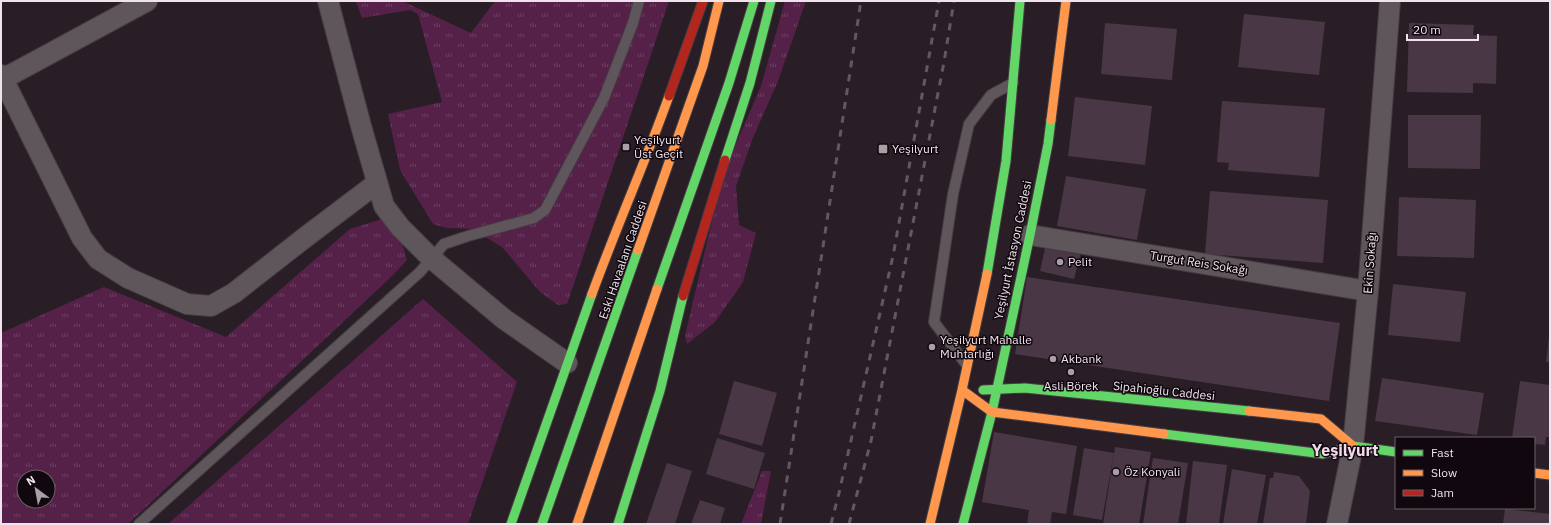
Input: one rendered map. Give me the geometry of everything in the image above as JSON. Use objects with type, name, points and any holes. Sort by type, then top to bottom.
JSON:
[{"type":"main road","points":[[511,524],[611,242],[650,148],[703,1]]},
{"type":"main road","name":"Eski Havaalanı Caddesi","points":[[542,524],[703,66],[719,1]]},
{"type":"main road","points":[[577,524],[661,276],[729,83],[754,1]]},
{"type":"main road","points":[[618,524],[660,391],[683,296],[736,123],[750,83],[771,1]]},
{"type":"main road","name":"Yeşilyurt İstasyon Caddesi","points":[[930,524],[938,498],[988,267],[1006,161],[1020,1]]},
{"type":"main road","name":"Yeşilyurt İstasyon Caddesi","points":[[962,524],[992,412],[1030,235],[1048,144],[1066,1]]},
{"type":"main road","name":"Sipahioğlu Caddesi","points":[[962,390],[1025,388],[1321,419],[1353,446]]},
{"type":"main road","points":[[962,390],[992,412],[1323,454],[1353,446],[1395,452]]},
{"type":"main road","points":[[1535,473],[1550,475]]},
{"type":"street","points":[[147,1],[2,78],[82,238],[98,259],[128,278],[187,304],[211,306],[234,293],[377,183]]},
{"type":"street","points":[[328,1],[384,206],[400,227],[431,258],[504,319],[567,363]]},
{"type":"street","name":"Ekin Sokağı","points":[[1337,524],[1353,446],[1368,290],[1390,1]]},
{"type":"street","name":"Turgut Reis Sokağı","points":[[1030,235],[1368,290]]},
{"type":"lane","points":[[139,524],[420,272],[444,244],[534,218],[545,210],[604,98],[633,23],[639,1]]},
{"type":"lane","points":[[966,364],[934,322],[952,194],[969,124],[991,95],[1013,83]]},
{"type":"green space","points":[[356,1],[402,1],[471,33],[495,1],[669,1],[567,304],[558,305],[540,292],[502,247],[472,229],[447,228],[433,224],[400,170],[388,114],[442,102],[418,14],[410,10],[362,18]]},
{"type":"green space","points":[[785,1],[806,1],[778,81],[752,140],[736,186],[739,225],[756,233],[743,282],[715,322],[687,344],[685,336],[708,237],[727,165],[761,86]]},
{"type":"green space","points":[[382,219],[399,233],[407,260],[392,276],[128,524],[1,524],[1,333],[104,287],[226,337],[350,229]]},
{"type":"green space","points":[[423,299],[517,382],[468,524],[168,524]]},
{"type":"green space","points":[[762,471],[771,471],[761,524],[741,524]]},
{"type":"building","points":[[1244,14],[1325,22],[1319,75],[1238,67]]},
{"type":"building","points":[[1105,23],[1177,29],[1172,80],[1101,74]]},
{"type":"building","points":[[1409,23],[1474,25],[1473,35],[1497,36],[1496,84],[1473,83],[1473,93],[1407,92]]},
{"type":"building","points":[[1075,97],[1152,106],[1145,165],[1068,156]]},
{"type":"building","points":[[1222,101],[1325,108],[1319,177],[1228,170],[1229,163],[1217,162]]},
{"type":"building","points":[[1408,115],[1481,115],[1480,169],[1408,168]]},
{"type":"building","points":[[1066,176],[1146,189],[1137,240],[1057,226]]},
{"type":"building","points":[[1210,191],[1328,200],[1323,263],[1205,254]]},
{"type":"building","points":[[1399,197],[1476,200],[1474,258],[1397,256]]},
{"type":"building","name":"Pelit","points":[[1046,244],[1081,252],[1074,279],[1040,271]]},
{"type":"building","points":[[1027,277],[1340,323],[1329,401],[1015,354]]},
{"type":"building","points":[[1393,284],[1466,292],[1460,342],[1388,335]]},
{"type":"building","points":[[1549,336],[1550,362],[1546,362]]},
{"type":"building","points":[[1382,378],[1484,393],[1477,435],[1375,421]]},
{"type":"building","points":[[734,381],[777,393],[762,446],[719,434]]},
{"type":"building","points":[[1520,381],[1550,385],[1550,437],[1546,437],[1545,445],[1535,444],[1535,437],[1512,437]]},
{"type":"building","points":[[994,432],[1077,446],[1066,514],[1052,512],[1050,524],[1027,524],[1029,510],[982,502]]},
{"type":"building","points":[[717,438],[765,453],[754,489],[706,474]]},
{"type":"building","points":[[1115,447],[1151,452],[1139,524],[1103,524]]},
{"type":"building","points":[[1084,448],[1114,453],[1102,520],[1073,515]]},
{"type":"building","points":[[1153,458],[1188,463],[1178,524],[1143,524]]},
{"type":"building","points":[[1193,461],[1227,465],[1219,524],[1186,524]]},
{"type":"building","points":[[667,463],[692,471],[675,524],[646,524]]},
{"type":"building","points":[[1232,469],[1266,475],[1257,524],[1223,524]]},
{"type":"building","points":[[1274,472],[1299,476],[1310,491],[1306,524],[1263,524],[1270,478],[1273,478]]},
{"type":"building","points":[[700,500],[725,508],[720,524],[691,524]]},
{"type":"building","points":[[1505,509],[1550,514],[1550,524],[1503,524]]},
{"type":"railway","points":[[780,524],[861,1]]},
{"type":"railway","points":[[831,524],[893,256],[939,1]]},
{"type":"railway","points":[[849,524],[871,441],[944,62],[954,1]]},
{"type":"traffic: fast","points":[[657,289],[729,83],[754,1]]},
{"type":"traffic: fast","points":[[725,160],[750,83],[771,1]]},
{"type":"traffic: fast","points":[[987,274],[1006,161],[1020,1]]},
{"type":"traffic: fast","points":[[963,524],[992,412],[1030,235],[1048,144],[1051,120]]},
{"type":"traffic: fast","points":[[542,524],[638,250]]},
{"type":"traffic: fast","points":[[511,524],[592,294]]},
{"type":"traffic: fast","points":[[618,524],[660,391],[683,296]]},
{"type":"traffic: fast","points":[[983,390],[1025,388],[1249,411]]},
{"type":"traffic: fast","points":[[1164,434],[1323,454],[1353,446],[1395,452]]},
{"type":"traffic: slow","points":[[638,250],[703,66],[719,1]]},
{"type":"traffic: slow","points":[[1051,120],[1066,1]]},
{"type":"traffic: slow","points":[[592,294],[669,96]]},
{"type":"traffic: slow","points":[[930,524],[962,390],[987,274]]},
{"type":"traffic: slow","points":[[577,524],[657,289]]},
{"type":"traffic: slow","points":[[962,390],[992,412],[1164,434]]},
{"type":"traffic: slow","points":[[1249,411],[1321,419],[1353,446]]},
{"type":"traffic: slow","points":[[1535,473],[1550,475]]},
{"type":"traffic: jam","points":[[669,96],[703,1]]},
{"type":"traffic: jam","points":[[683,296],[725,160]]},
{"type":"place","name":"Yeşilyurt Üst Geçit","points":[[626,147]]},
{"type":"place","name":"Yeşilyurt","points":[[883,149]]},
{"type":"place","name":"Pelit","points":[[1060,262]]},
{"type":"place","name":"Yeşilyurt Mahalle Muhtarlığı","points":[[932,347]]},
{"type":"place","name":"Akbank","points":[[1053,359]]},
{"type":"place","name":"Asli Börek","points":[[1071,372]]},
{"type":"place","name":"Öz Konyali","points":[[1116,472]]},
{"type":"district","name":"Yeşilyurt","points":[[1345,450]]}]
